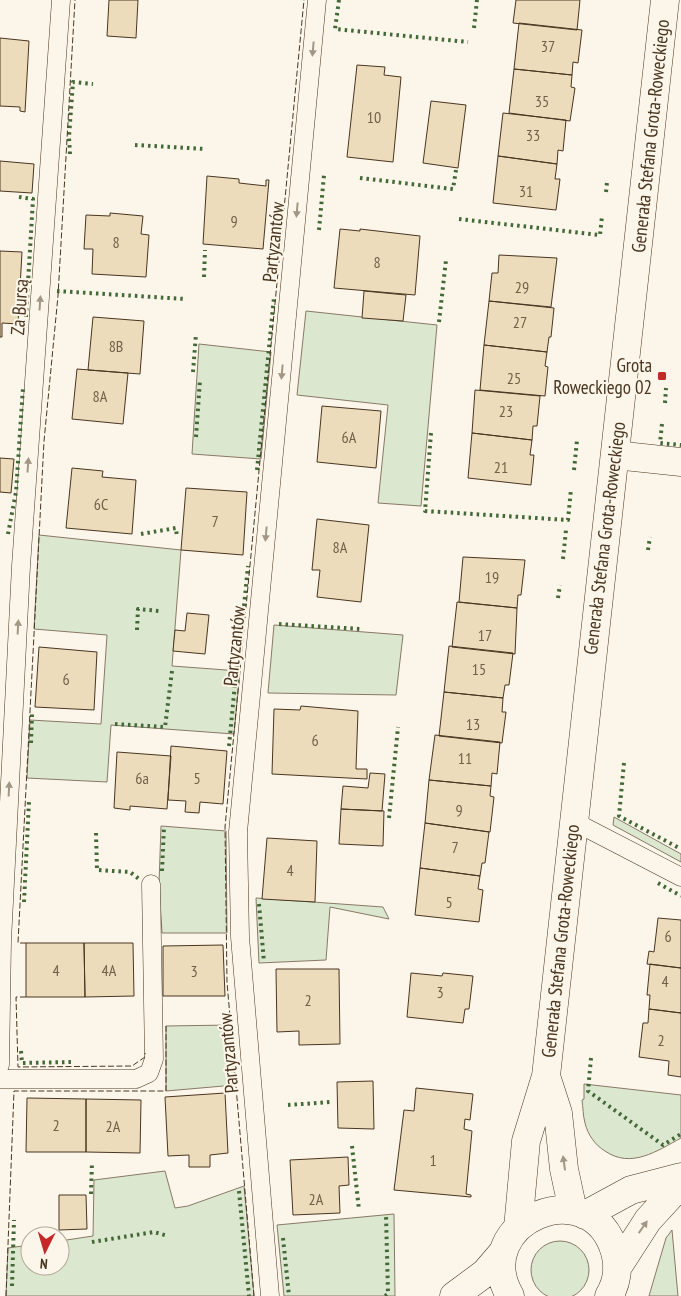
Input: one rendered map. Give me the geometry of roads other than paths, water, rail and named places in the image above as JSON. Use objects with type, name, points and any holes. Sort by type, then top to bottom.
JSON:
[{"type":"street","name":"Generała Stefana Grota-Roweckiego","points":[[546,1076],[665,0]]},
{"type":"street","points":[[615,454],[681,462]]},
{"type":"street","points":[[546,1076],[558,1113],[564,1169],[579,1213]]},
{"type":"street","points":[[518,1228],[526,1141],[546,1076]]},
{"type":"street","points":[[579,1213],[631,1190],[681,1177]]},
{"type":"street","points":[[617,1268],[648,1220],[681,1184]]},
{"type":"street","points":[[454,1296],[485,1273],[503,1252],[511,1236],[518,1228],[539,1213],[551,1210],[579,1213],[606,1232],[613,1245],[617,1268],[617,1276],[609,1296]]},
{"type":"street","points":[[503,1252],[503,1280],[510,1296]]},
{"type":"lane","name":"Za Bursą","points":[[0,1065],[2,941],[20,583],[61,0]]},
{"type":"lane","name":"Partyzantów","points":[[270,1296],[240,937],[238,832],[317,0]]},
{"type":"lane","points":[[573,821],[681,877]]},
{"type":"lane","points":[[0,1079],[136,1079],[149,1073],[154,1060],[151,884]]},
{"type":"place","name":"Grota Roweckiego 02","points":[[662,376]]}]
